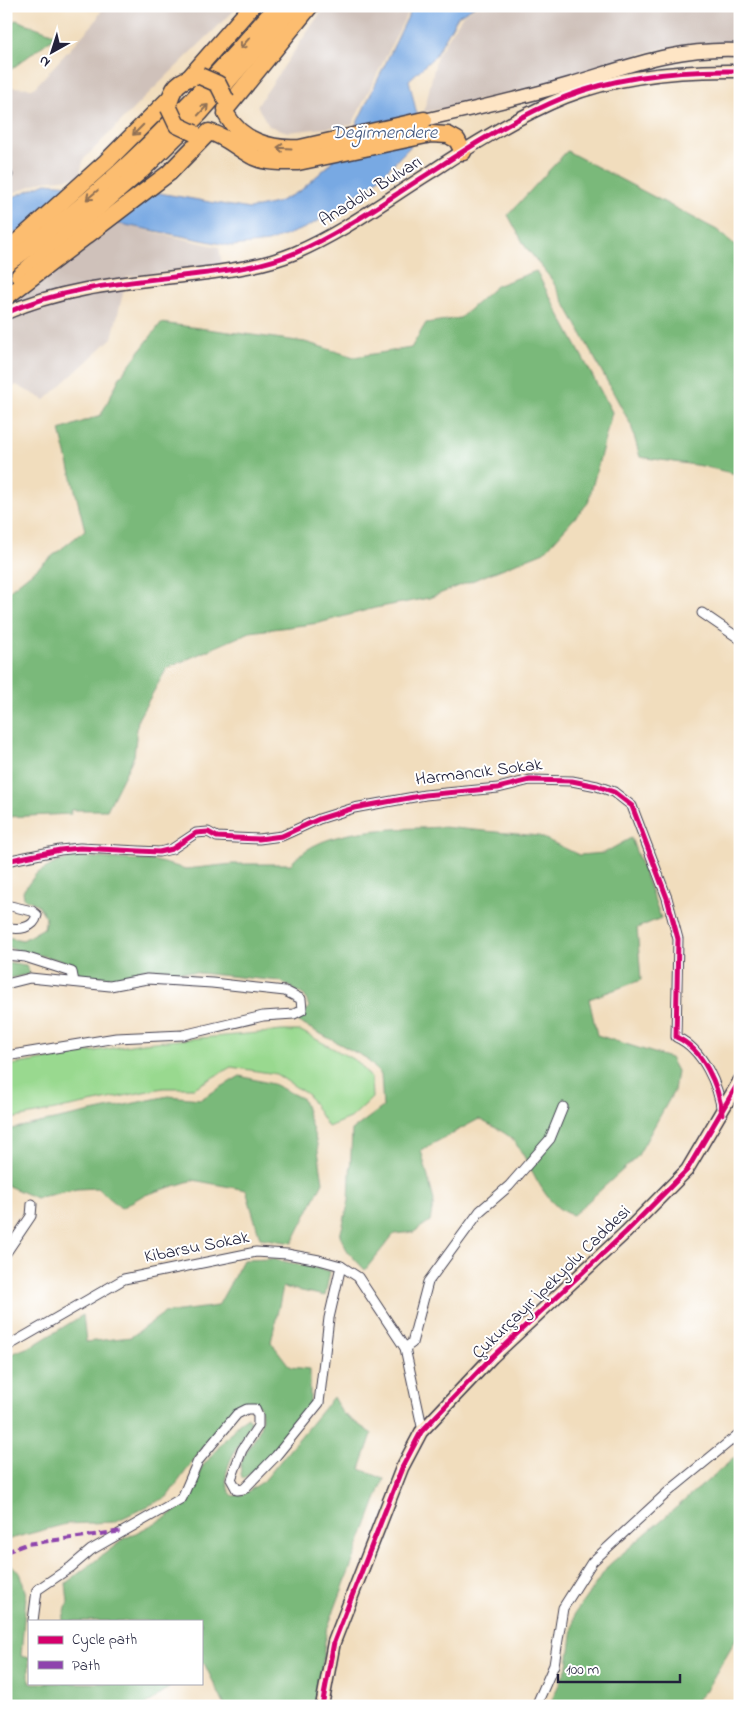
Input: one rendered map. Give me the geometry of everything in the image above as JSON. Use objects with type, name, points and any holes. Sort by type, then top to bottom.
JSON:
[{"type":"highway","points":[[6,286],[58,244],[136,166],[276,6]]},
{"type":"highway","points":[[6,252],[28,242],[136,166],[200,113],[293,6]]},
{"type":"highway","points":[[6,297],[76,246],[169,173],[201,132],[218,125],[226,108],[310,6]]},
{"type":"highway","points":[[195,77],[249,9]]},
{"type":"highway","points":[[6,264],[106,162],[169,103],[174,88],[181,81],[195,77],[218,84],[226,108],[240,132],[265,146],[282,149],[300,148],[431,124],[457,140],[463,152]]},
{"type":"highway","points":[[169,103],[172,117],[178,125],[220,135],[256,158],[298,162],[414,136],[431,124]]},
{"type":"street","points":[[431,124],[568,84],[635,62],[672,54],[714,49],[740,50]]},
{"type":"street","name":"Anadolu Bulvarı","points":[[6,313],[20,306],[89,288],[250,267],[295,253],[370,212],[486,136],[547,106],[590,89],[628,80],[702,70],[740,71]]},
{"type":"street","points":[[702,614],[740,639]]},
{"type":"street","name":"Harmancık Sokak","points":[[6,861],[80,848],[159,852],[172,849],[196,833],[208,832],[217,837],[226,838],[259,839],[282,836],[319,819],[354,808],[425,795],[498,788],[530,780],[572,781],[614,792],[632,806],[667,898],[678,939],[676,1037],[697,1052],[711,1077],[722,1114]]},
{"type":"street","points":[[6,905],[32,911],[37,915],[36,921],[29,927],[14,929],[6,927]]},
{"type":"street","points":[[6,955],[25,957],[72,972],[74,982]]},
{"type":"street","points":[[6,984],[30,978],[110,986],[147,979],[212,982],[285,991],[301,999],[303,1004],[302,1010],[294,1014],[263,1016],[183,1035],[116,1038],[6,1056]]},
{"type":"street","name":"Çukurçayır İpekyolu Caddesi","points":[[322,1706],[334,1642],[402,1468],[423,1431],[492,1357],[626,1232],[687,1170],[736,1094],[740,1080]]},
{"type":"street","points":[[405,1348],[412,1343],[428,1282],[480,1211],[509,1186],[550,1139],[563,1107]]},
{"type":"street","points":[[6,1253],[32,1216],[32,1204]]},
{"type":"street","name":"Kibarsu Sokak","points":[[6,1347],[124,1279],[256,1252],[287,1254],[341,1266],[358,1277],[405,1348],[423,1431]]},
{"type":"street","points":[[33,1620],[38,1590],[71,1567],[91,1550],[182,1498],[198,1461],[237,1414],[247,1409],[255,1409],[258,1416],[258,1426],[242,1450],[231,1479],[236,1490],[244,1489],[276,1456],[319,1403],[329,1318],[341,1266]]},
{"type":"street","points":[[536,1706],[554,1665],[563,1608],[592,1562],[668,1492],[740,1433]]},
{"type":"shaded area","points":[[104,6],[239,6],[84,159],[79,177],[43,181],[6,196],[6,87],[34,88],[95,22]]},
{"type":"shaded area","points":[[325,6],[411,6],[352,125],[288,132],[269,126],[257,106]]},
{"type":"shaded area","points":[[477,6],[740,6],[740,43],[691,43],[647,52],[560,80],[424,112],[437,56],[463,15]]},
{"type":"shaded area","points":[[115,223],[219,247],[222,264],[127,277],[112,338],[45,400],[16,385],[6,392],[6,236],[39,224]]},
{"type":"green space","points":[[16,20],[57,35],[6,73],[6,24]]},
{"type":"green space","points":[[567,151],[717,230],[740,249],[740,475],[702,466],[640,457],[631,425],[552,280],[525,246],[508,215]]},
{"type":"green space","points":[[536,271],[612,412],[588,503],[544,552],[429,598],[375,608],[319,623],[250,632],[167,668],[138,719],[134,756],[107,810],[70,810],[71,814],[6,817],[6,593],[85,530],[60,430],[101,415],[120,377],[161,323],[305,342],[354,357],[411,348],[426,323],[460,318],[496,286]]},
{"type":"green space","points":[[442,827],[539,836],[579,855],[604,853],[631,838],[661,918],[637,928],[641,980],[589,999],[597,1035],[670,1058],[677,1071],[674,1091],[637,1157],[573,1215],[562,1211],[545,1194],[512,1139],[479,1119],[421,1150],[434,1201],[430,1221],[414,1232],[394,1234],[365,1270],[348,1252],[340,1236],[349,1201],[352,1130],[383,1107],[381,1075],[366,1058],[298,1022],[309,1007],[305,996],[280,981],[148,968],[118,977],[85,977],[64,961],[6,947],[6,937],[23,940],[44,928],[46,917],[38,905],[24,898],[23,891],[36,874],[57,862],[78,857],[156,861],[186,869],[233,864],[291,864],[305,851],[321,842],[340,836],[382,830]]},
{"type":"green space","points":[[6,962],[26,965],[30,974],[6,979]]},
{"type":"green space","points":[[301,1031],[358,1062],[371,1078],[372,1098],[352,1117],[328,1127],[308,1095],[276,1074],[231,1067],[194,1088],[163,1088],[6,1120],[6,1066],[143,1043]]},
{"type":"green space","points":[[240,1076],[273,1084],[303,1099],[317,1144],[323,1182],[292,1243],[260,1238],[246,1190],[193,1180],[142,1196],[121,1208],[98,1188],[77,1189],[36,1198],[6,1185],[6,1130],[168,1096],[201,1099]]},
{"type":"green space","points":[[272,1259],[330,1271],[325,1296],[283,1287],[271,1342],[290,1367],[310,1369],[310,1404],[262,1464],[243,1479],[242,1462],[257,1435],[262,1415],[259,1405],[249,1404],[236,1409],[219,1425],[167,1497],[114,1522],[66,1524],[6,1540],[6,1356],[34,1345],[83,1315],[86,1342],[131,1337],[164,1313],[218,1306],[243,1260]]},
{"type":"green space","points":[[333,1397],[342,1413],[372,1434],[360,1469],[384,1479],[326,1632],[318,1706],[225,1706],[204,1663],[202,1664],[202,1620],[62,1620],[68,1602],[66,1583],[124,1539],[167,1517],[188,1502],[202,1467],[239,1423],[248,1417],[251,1421],[231,1459],[228,1469],[226,1479],[228,1488],[233,1496],[244,1494],[264,1481]]},
{"type":"green space","points":[[740,1453],[740,1632],[706,1690],[691,1706],[549,1706],[568,1665],[575,1613],[609,1565]]},
{"type":"green space","points":[[11,1564],[21,1575],[26,1595],[21,1656],[28,1658],[28,1684],[174,1684],[145,1706],[6,1706],[6,1565]]},
{"type":"water","name":"Değirmendere","points":[[413,6],[475,6],[458,16],[435,56],[409,80],[417,115],[410,147],[375,182],[325,217],[305,228],[268,242],[232,246],[115,223],[39,224],[6,236],[6,200],[46,183],[148,191],[249,209],[276,203],[300,191],[328,166],[355,127]]},
{"type":"marked path","points":[[6,1552],[27,1544],[123,1531]]},
{"type":"cycle path","points":[[6,313],[52,297],[101,286],[236,269],[283,257],[313,245],[348,226],[496,131],[565,97],[607,84],[651,75],[740,71]]},
{"type":"cycle path","points":[[6,861],[80,848],[159,852],[172,849],[196,833],[208,832],[217,837],[259,839],[282,836],[319,819],[354,808],[425,795],[498,788],[530,780],[572,781],[614,792],[632,806],[667,898],[678,939],[676,1037],[686,1043],[702,1059],[713,1080],[722,1114]]},
{"type":"cycle path","points":[[322,1706],[334,1642],[402,1468],[421,1432],[492,1357],[626,1232],[687,1170],[740,1080]]}]
